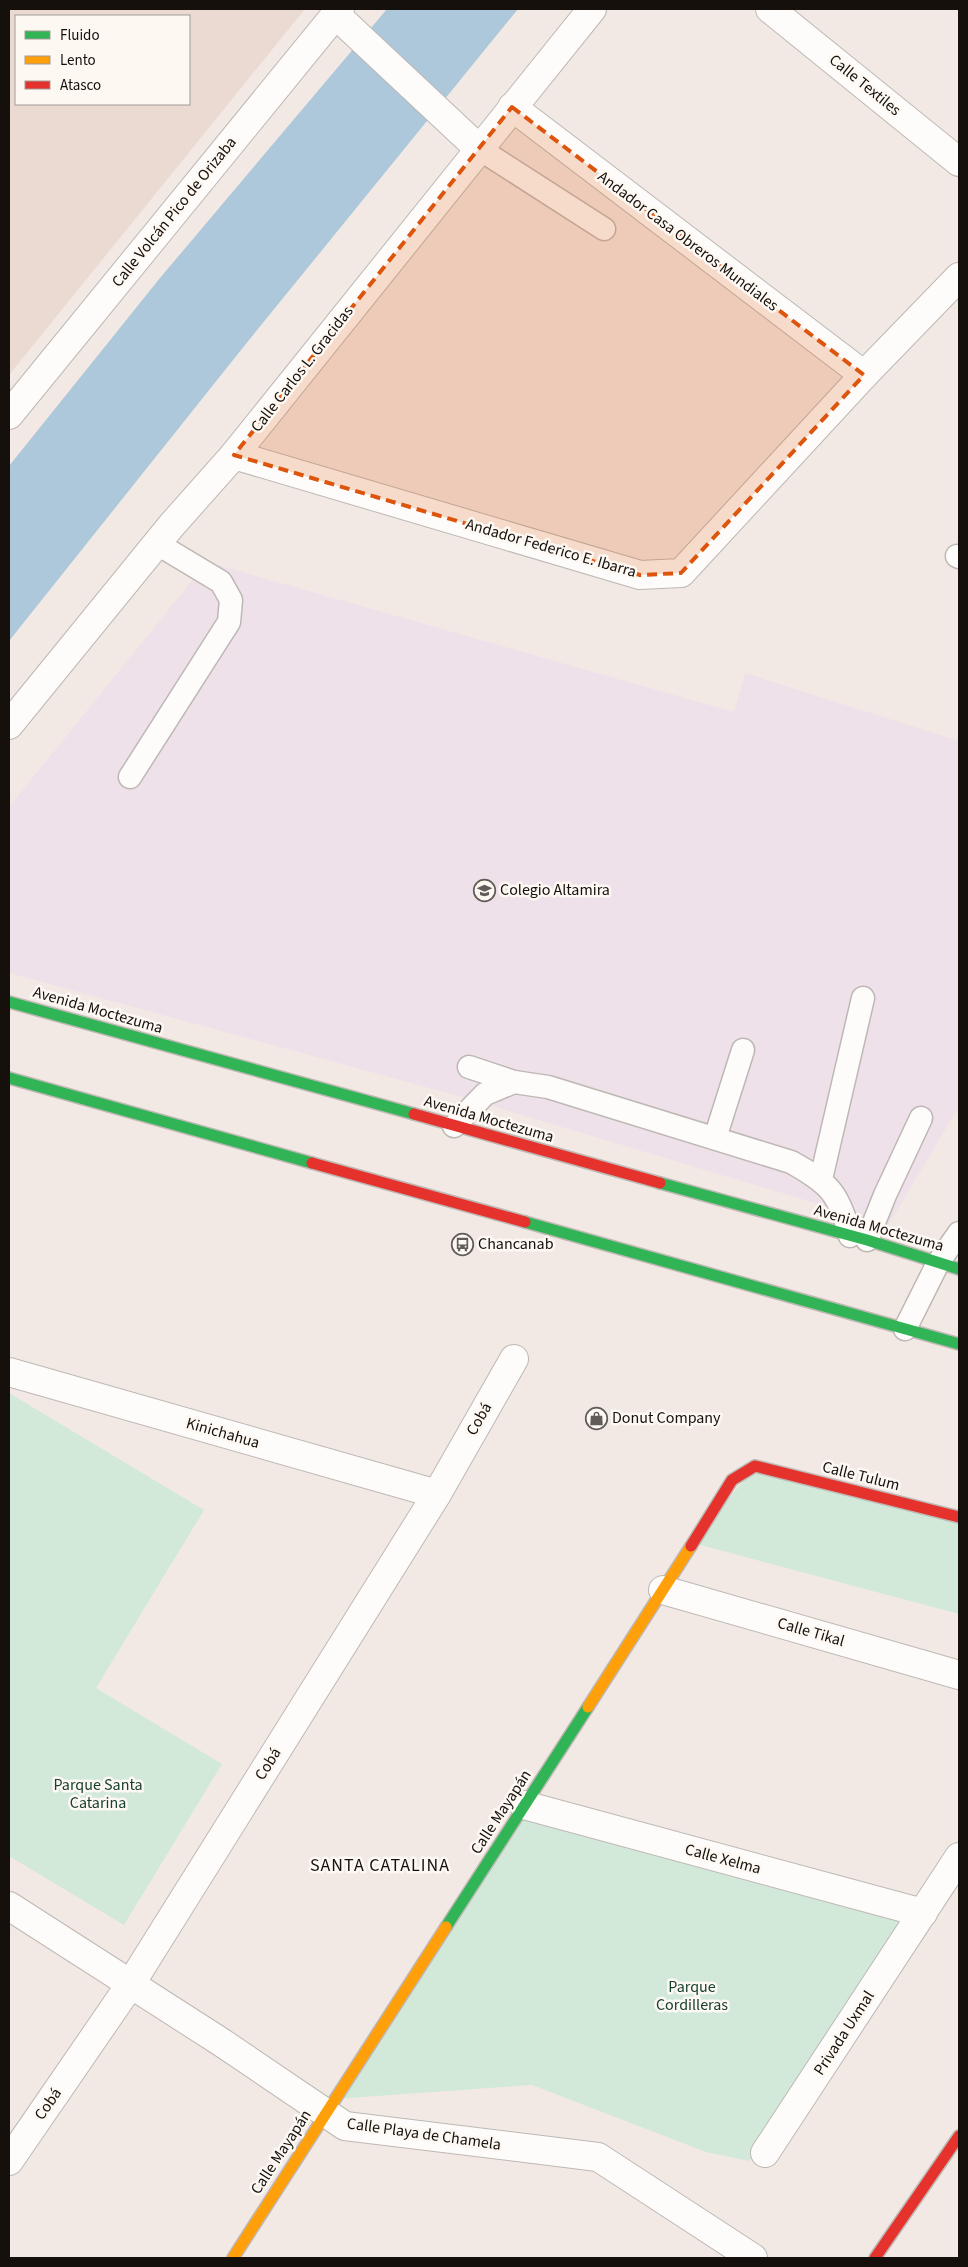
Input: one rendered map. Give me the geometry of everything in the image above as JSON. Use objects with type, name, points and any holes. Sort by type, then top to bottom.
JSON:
[{"type":"street","name":"Calle Carlos L. Gracidas","points":[[9,725],[156,544],[234,455],[478,148],[592,9]]},
{"type":"street","name":"Calle Textiles","points":[[770,9],[959,162]]},
{"type":"street","points":[[343,19],[478,148]]},
{"type":"street","name":"Calle Volcán Pico de Orizaba","points":[[9,415],[343,19]]},
{"type":"street","name":"Andador Casa Obreros Mundiales","points":[[512,107],[864,374]]},
{"type":"street","name":"Andador Federico E. Ibarra","points":[[234,455],[640,575],[681,573],[864,374],[959,277]]},
{"type":"street","name":"Avenida Moctezuma","points":[[9,1002],[859,1238],[959,1268]]},
{"type":"street","points":[[9,1078],[959,1344]]},
{"type":"street","name":"Cobá","points":[[9,2161],[130,1985],[437,1494],[514,1359]]},
{"type":"street","name":"Kinichahua","points":[[9,1372],[437,1494]]},
{"type":"street","name":"Calle Tulum","points":[[754,1466],[959,1517]]},
{"type":"street","name":"Calle Mayapán","points":[[233,2258],[732,1480],[754,1466]]},
{"type":"street","name":"Calle Tikal","points":[[663,1590],[959,1675]]},
{"type":"street","name":"Calle Xelma","points":[[524,1805],[923,1913]]},
{"type":"street","name":"Privada Uxmal","points":[[765,2153],[959,1857]]},
{"type":"street","name":"Calle Playa de Chamela","points":[[9,1906],[221,2042],[345,2126],[598,2157],[753,2258]]},
{"type":"street","points":[[875,2258],[959,2136]]},
{"type":"lane","points":[[478,148],[604,229]]},
{"type":"lane","points":[[130,777],[229,622],[231,600],[221,582],[156,544]]},
{"type":"lane","points":[[821,1179],[863,998]]},
{"type":"lane","points":[[716,1138],[743,1050]]},
{"type":"lane","points":[[469,1067],[514,1082],[548,1087],[791,1162],[821,1179],[842,1207],[859,1238]]},
{"type":"lane","points":[[454,1126],[485,1094],[514,1082]]},
{"type":"lane","points":[[859,1238],[885,1195],[921,1118]]},
{"type":"lane","points":[[905,1329],[938,1262],[959,1233]]},
{"type":"highlighted area","points":[[512,107],[864,375],[681,573],[640,575],[234,455]]},
{"type":"shaded area","points":[[9,9],[305,9],[9,375]]},
{"type":"shaded area","name":"Colegio Altamira","points":[[207,562],[734,712],[745,673],[959,741],[959,1107],[888,1225],[466,1098],[9,973],[9,807]]},
{"type":"green space","name":"Parque Santa Catarina","points":[[9,1393],[204,1510],[96,1688],[222,1764],[124,1925],[9,1856]]},
{"type":"green space","points":[[755,1466],[959,1513],[959,1614],[693,1543]]},
{"type":"green space","name":"Parque Cordilleras","points":[[524,1805],[923,1913],[749,2161],[706,2152],[532,2085],[335,2099]]},
{"type":"water","points":[[387,9],[518,9],[249,340],[9,641],[9,466],[160,278]]},
{"type":"traffic: fast","points":[[9,1002],[414,1114]]},
{"type":"traffic: fast","points":[[9,1078],[312,1163]]},
{"type":"traffic: fast","points":[[660,1183],[867,1240],[959,1269]]},
{"type":"traffic: fast","points":[[525,1222],[959,1344]]},
{"type":"traffic: fast","points":[[446,1927],[588,1707]]},
{"type":"traffic: slow","points":[[588,1707],[691,1546]]},
{"type":"traffic: slow","points":[[233,2258],[446,1927]]},
{"type":"traffic: jam","points":[[414,1114],[660,1183]]},
{"type":"traffic: jam","points":[[312,1163],[525,1222]]},
{"type":"traffic: jam","points":[[691,1546],[732,1480],[755,1466],[959,1517]]},
{"type":"traffic: jam","points":[[875,2258],[959,2136]]},
{"type":"place","name":"Colegio Altamira","points":[[484,890]]},
{"type":"place","name":"Chancanab","points":[[462,1244]]},
{"type":"place","name":"Donut Company","points":[[596,1418]]},
{"type":"district","name":"SANTA CATALINA","points":[[380,1865]]}]
